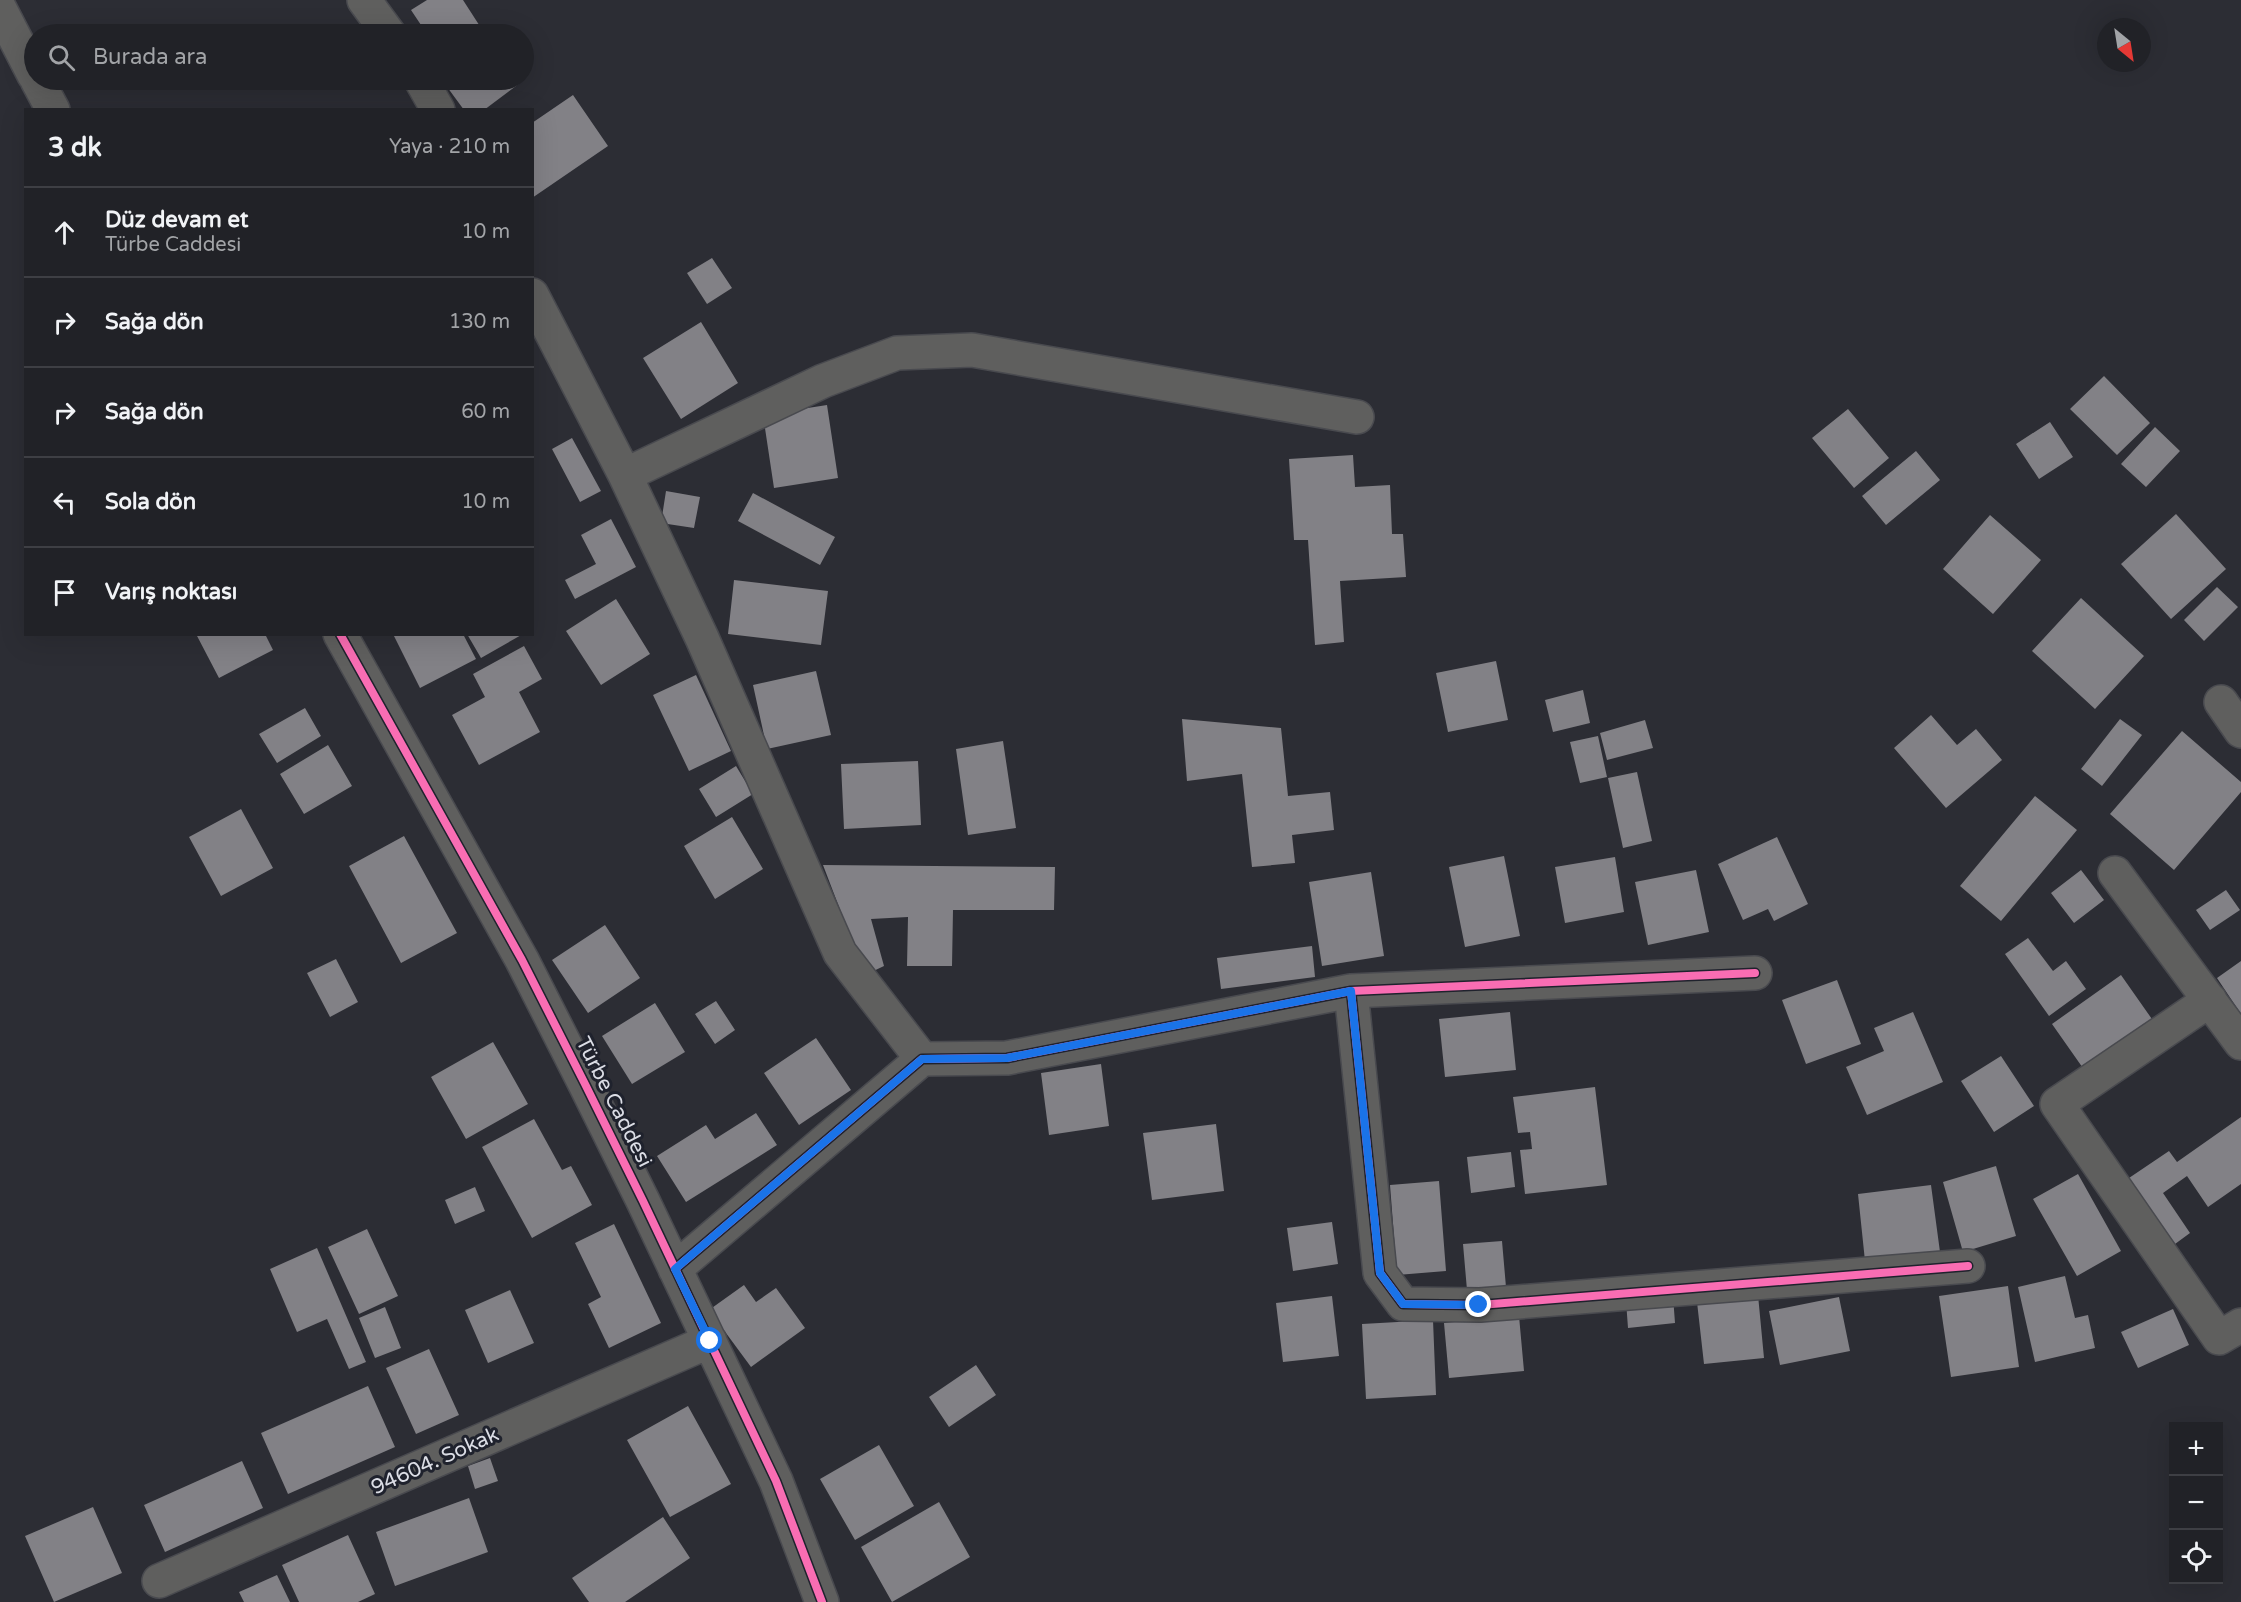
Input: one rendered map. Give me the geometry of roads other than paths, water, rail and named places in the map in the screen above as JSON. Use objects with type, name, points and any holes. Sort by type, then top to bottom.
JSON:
[{"type":"street","points":[[364,0],[382,24]]},
{"type":"street","points":[[0,9],[24,56]]},
{"type":"street","points":[[42,90],[51,108]]},
{"type":"street","points":[[427,90],[437,108]]},
{"type":"street","points":[[534,299],[625,475],[707,648],[840,953],[922,1059]]},
{"type":"street","points":[[625,475],[823,381],[897,353],[972,350],[1357,417]]},
{"type":"street","name":"Türbe Caddesi","points":[[341,636],[522,960],[675,1269],[776,1481],[822,1602]]},
{"type":"street","points":[[2220,702],[2241,730]]},
{"type":"street","points":[[2115,873],[2241,1043]]},
{"type":"street","points":[[675,1269],[922,1059],[1007,1058],[1351,991],[1755,973]]},
{"type":"street","points":[[1351,991],[1380,1273],[1403,1304],[1479,1305],[1968,1266]]},
{"type":"street","points":[[2210,1000],[2057,1104],[2218,1338],[2241,1325]]},
{"type":"street","name":"94604. Sokak","points":[[159,1581],[710,1341]]}]
